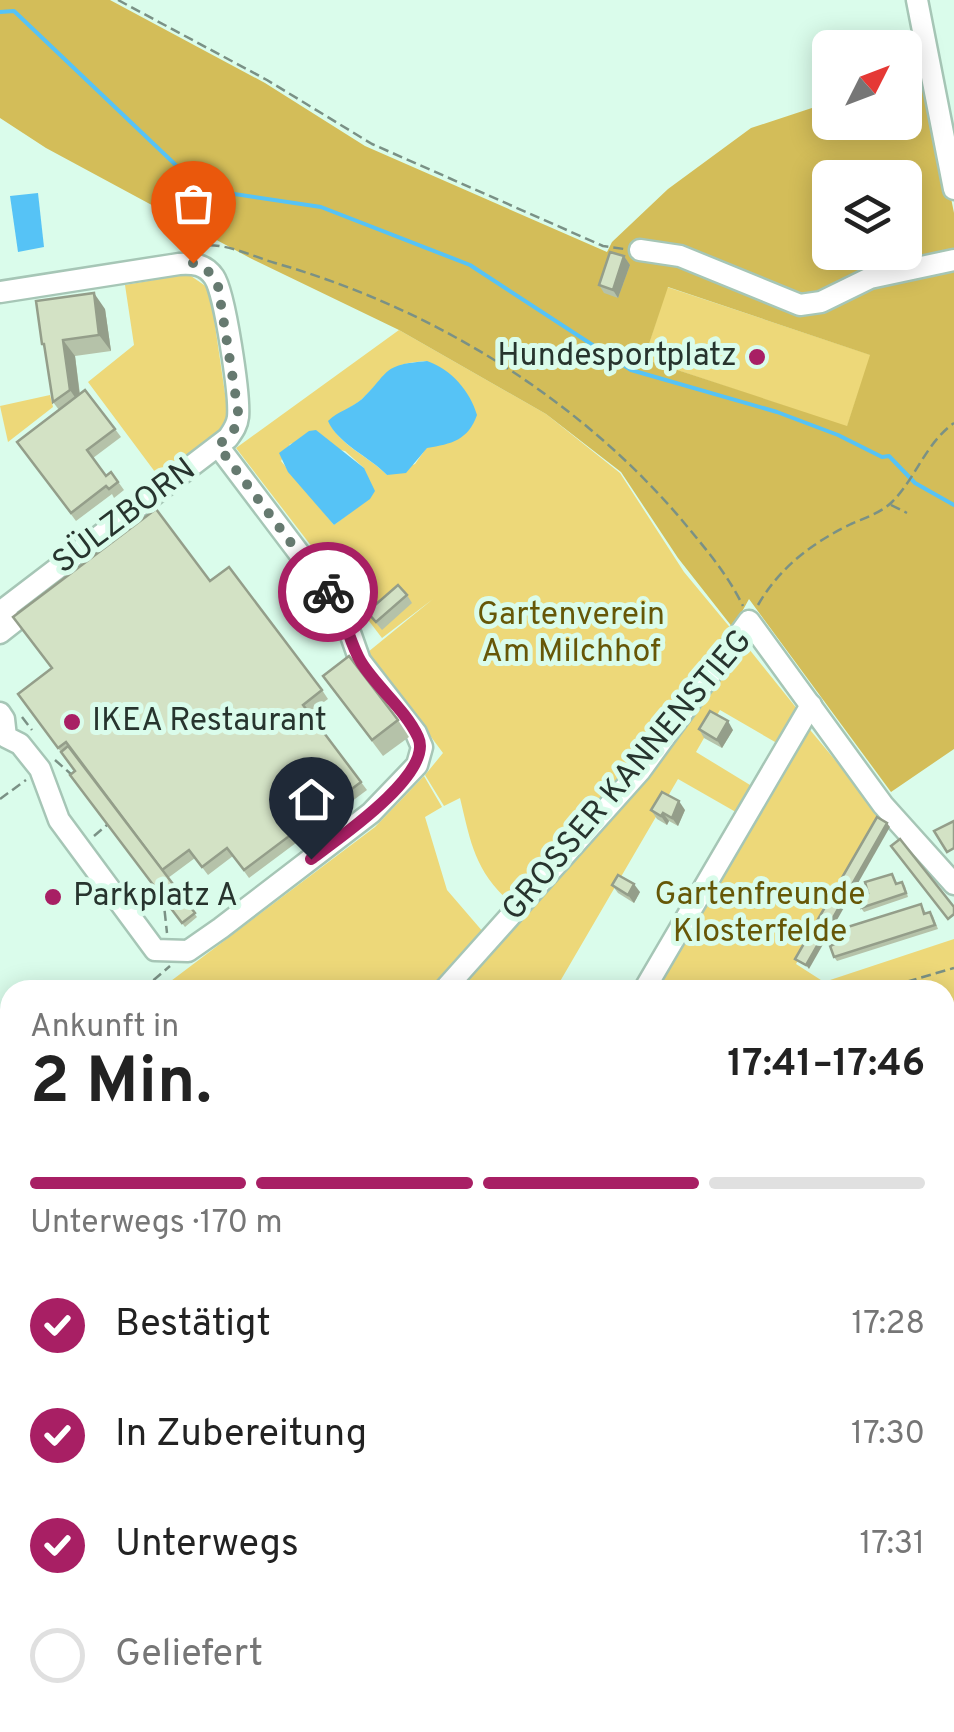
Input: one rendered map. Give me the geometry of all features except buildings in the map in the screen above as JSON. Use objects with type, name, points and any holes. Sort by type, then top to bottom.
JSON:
[{"type":"street","points":[[918,4],[954,189]]},
{"type":"street","points":[[640,250],[680,256],[800,306],[820,302],[870,278],[954,260]]},
{"type":"street","points":[[0,292],[182,255]]},
{"type":"street","name":"SÜLZBORN","points":[[5,622],[234,430],[238,411],[221,295],[215,279],[204,267],[182,255]]},
{"type":"street","points":[[0,713],[6,737],[20,744],[46,779],[60,820],[155,950],[194,948],[371,813],[417,766],[422,747],[416,732],[360,661],[342,610],[290,557],[218,446]]},
{"type":"street","name":"GROSSER KANNENSTIEG","points":[[453,980],[633,780],[750,621],[894,818],[954,884]]},
{"type":"street","points":[[650,980],[811,705]]},
{"type":"path","points":[[118,0],[267,80],[372,144],[603,246],[640,250]]},
{"type":"path","points":[[182,255],[201,244],[315,274],[484,352],[571,414],[654,488],[714,559],[750,621]]},
{"type":"path","points":[[750,621],[770,586],[790,563],[833,533],[890,504],[938,436],[954,423]]},
{"type":"path","points":[[890,504],[906,513]]},
{"type":"path","points":[[22,717],[32,730]]},
{"type":"path","points":[[53,758],[73,776]]},
{"type":"path","points":[[88,840],[110,823]]},
{"type":"path","points":[[163,891],[165,918]]},
{"type":"path","points":[[913,980],[954,968]]},
{"type":"green space","points":[[188,274],[207,287],[211,298],[228,414],[208,441],[158,476],[88,382],[134,345],[125,285]]},
{"type":"green space","name":"Hundesportplatz","points":[[667,287],[871,355],[847,427],[644,359]]},
{"type":"green space","name":"Gartenverein Am Milchhof","points":[[399,330],[546,414],[620,473],[684,572],[733,631],[659,734],[511,903],[482,868],[460,798],[444,806],[425,775],[443,753],[368,652],[433,599],[382,638],[236,448]],"holes":[[[427,361],[427,447],[415,464],[387,475],[346,443],[329,421],[358,402],[396,367]],[[299,442],[345,451],[364,468],[356,508],[334,525],[281,461],[290,444]]]},
{"type":"green space","points":[[50,395],[53,407],[8,442],[0,406]]},
{"type":"green space","points":[[745,644],[802,715],[782,746],[720,710],[696,752],[755,788],[741,815],[678,779],[561,980],[466,980],[571,865],[713,690]]},
{"type":"green space","name":"Gartenfreunde Klosterfelde","points":[[806,725],[879,813],[796,964],[821,980],[659,980]]},
{"type":"green space","points":[[424,776],[442,807],[425,817],[447,890],[484,933],[442,980],[172,980],[375,827]]},
{"type":"green space","name":"Gartenfreunde Klosterfelde","points":[[954,939],[954,980],[830,980]]},
{"type":"shaded area","points":[[0,0],[110,0],[265,83],[365,146],[607,252],[612,242],[668,189],[751,128],[812,108],[812,140],[922,140],[922,74],[926,73],[954,213],[954,749],[891,792],[749,599],[733,628],[678,558],[621,472],[546,414],[399,330],[250,258],[46,148],[0,118]],"holes":[[[668,287],[870,355],[847,426],[644,359]]]},
{"type":"water","points":[[38,193],[44,247],[18,252],[10,196]]},
{"type":"water","points":[[427,361],[458,382],[477,415],[469,430],[458,439],[427,448],[406,473],[387,475],[339,437],[328,421],[362,399],[394,367]]},
{"type":"water","points":[[316,430],[364,468],[375,491],[334,525],[288,472],[279,453]]},
{"type":"waterway","points":[[0,12],[14,11],[201,189],[321,207],[470,265],[631,370],[777,412],[882,457],[889,456],[915,483],[954,505]]},
{"type":"way so far","points":[[193,263],[208,271],[221,295],[238,403],[234,430],[218,446],[328,592]]},
{"type":"place","name":"Hundesportplatz","points":[[757,357]]},
{"type":"place","name":"IKEA Restaurant","points":[[72,722]]},
{"type":"place","name":"Parkplatz A","points":[[53,897]]},
{"type":"route","points":[[311,859],[371,813],[417,766],[422,747],[416,732],[360,661],[342,610],[328,592]]}]
